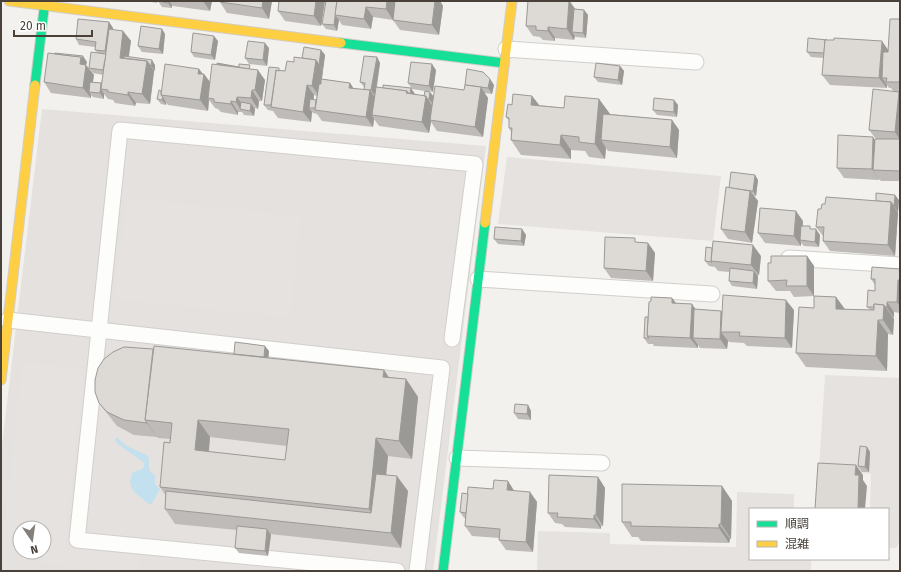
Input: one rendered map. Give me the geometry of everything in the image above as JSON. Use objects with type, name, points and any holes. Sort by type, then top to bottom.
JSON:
[{"type":"street","points":[[9,1],[45,3],[505,56]]},
{"type":"street","points":[[444,571],[512,1]]},
{"type":"street","points":[[1,380],[45,3]]},
{"type":"lane","points":[[505,56],[696,62]]},
{"type":"lane","points":[[397,571],[77,540],[120,130],[475,164],[452,339]]},
{"type":"lane","points":[[773,257],[900,265]]},
{"type":"lane","points":[[478,279],[712,294]]},
{"type":"lane","points":[[8,320],[442,368],[417,571]]},
{"type":"lane","points":[[457,458],[602,463]]},
{"type":"shaded area","points":[[42,109],[486,146],[433,571],[1,571],[1,453]]},
{"type":"shaded area","points":[[507,157],[721,176],[713,241],[498,224]]},
{"type":"shaded area","points":[[127,198],[301,216],[290,318],[115,299]]},
{"type":"shaded area","points":[[22,362],[84,369],[65,544],[140,553],[138,571],[113,571],[20,561],[52,560],[52,520],[12,520],[12,540],[3,539]]},
{"type":"shaded area","points":[[825,375],[900,378],[900,541],[896,548],[889,548],[889,508],[870,508],[871,474],[819,469]]},
{"type":"shaded area","points":[[737,492],[794,494],[794,508],[749,508],[749,560],[811,560],[811,571],[537,571],[538,531],[610,533],[610,544],[736,547]]},
{"type":"water","points":[[116,437],[127,446],[148,456],[149,469],[155,475],[155,484],[160,489],[151,505],[134,492],[130,483],[133,472],[144,467],[143,462],[119,445],[115,440]]},
{"type":"building","points":[[220,1],[263,1],[262,8]]},
{"type":"building","points":[[279,1],[316,1],[314,16],[278,11]]},
{"type":"building","points":[[326,1],[337,1],[334,25],[322,24]]},
{"type":"building","points":[[337,1],[387,1],[386,9],[366,7],[364,19],[335,15]]},
{"type":"building","points":[[395,1],[435,1],[432,25],[393,20]]},
{"type":"building","points":[[528,1],[569,1],[567,29],[548,27],[548,31],[536,30],[536,26],[526,26]]},
{"type":"building","points":[[574,9],[584,10],[583,33],[572,32]]},
{"type":"building","points":[[78,19],[109,22],[105,51],[95,50],[96,42],[76,39]]},
{"type":"building","points":[[890,19],[900,19],[900,82],[886,82],[887,78],[882,78],[883,52],[888,52]]},
{"type":"building","points":[[141,26],[162,29],[159,49],[138,46]]},
{"type":"building","points":[[109,29],[123,31],[120,58],[147,61],[142,94],[128,92],[128,95],[108,92],[108,90],[101,89]]},
{"type":"building","points":[[193,33],[214,36],[211,55],[191,52]]},
{"type":"building","points":[[808,38],[827,40],[825,40],[824,53],[807,52]]},
{"type":"building","points":[[834,38],[882,41],[879,78],[822,75],[825,40],[834,40]]},
{"type":"building","points":[[248,41],[265,43],[263,60],[245,58]]},
{"type":"building","points":[[304,47],[321,50],[319,65],[316,60],[302,58]]},
{"type":"building","points":[[91,52],[106,54],[103,70],[89,68]]},
{"type":"building","points":[[48,53],[81,57],[80,64],[86,65],[83,88],[44,82]]},
{"type":"building","points":[[55,53],[83,56],[82,60],[81,57]]},
{"type":"building","points":[[124,56],[152,60],[151,66],[147,61],[124,58]]},
{"type":"building","points":[[364,56],[377,57],[371,90],[364,90],[365,83],[360,82]]},
{"type":"building","points":[[294,57],[316,60],[312,86],[307,85],[303,112],[271,107],[276,70],[285,71],[287,61],[294,62]]},
{"type":"building","points":[[411,62],[432,64],[429,86],[408,83]]},
{"type":"building","points":[[217,63],[239,67],[239,64],[250,65],[249,69]]},
{"type":"building","points":[[596,63],[620,66],[618,80],[594,77]]},
{"type":"building","points":[[165,64],[199,69],[198,74],[204,74],[200,100],[161,95]]},
{"type":"building","points":[[212,64],[258,70],[255,90],[252,90],[251,98],[237,97],[236,102],[231,101],[231,104],[214,102],[214,99],[208,98]]},
{"type":"building","points":[[269,67],[279,68],[279,71],[276,70],[271,105],[264,105]]},
{"type":"building","points":[[467,69],[483,72],[490,79],[488,88],[465,85]]},
{"type":"building","points":[[321,79],[350,83],[349,88],[370,90],[366,117],[315,110]]},
{"type":"building","points":[[90,82],[101,83],[100,93],[89,92]]},
{"type":"building","points":[[383,85],[411,88],[410,94],[407,91],[383,88]]},
{"type":"building","points":[[465,85],[481,87],[475,127],[430,120],[435,86],[464,90]]},
{"type":"building","points":[[376,87],[407,91],[406,93],[426,96],[422,122],[372,115]]},
{"type":"building","points":[[873,89],[899,92],[895,132],[869,130]]},
{"type":"building","points":[[159,90],[161,91],[161,95],[163,97],[162,100],[157,99]]},
{"type":"building","points":[[425,91],[430,92],[429,99],[424,96]]},
{"type":"building","points":[[513,94],[532,96],[531,105],[564,108],[565,96],[599,99],[595,144],[579,142],[579,137],[561,135],[560,145],[511,140],[512,128],[509,128],[509,118],[506,117],[508,104],[512,105]]},
{"type":"building","points":[[654,98],[674,100],[674,112],[653,110]]},
{"type":"building","points":[[310,99],[316,100],[315,108],[309,108]]},
{"type":"building","points":[[241,102],[251,104],[250,111],[240,109]]},
{"type":"building","points":[[603,114],[672,120],[670,147],[601,140]]},
{"type":"building","points":[[838,135],[873,137],[872,169],[837,168]]},
{"type":"building","points":[[875,139],[900,139],[900,171],[873,170]]},
{"type":"building","points":[[731,172],[755,175],[753,191],[729,188]]},
{"type":"building","points":[[726,187],[750,191],[745,232],[721,229]]},
{"type":"building","points":[[876,193],[895,195],[894,206],[891,202],[876,201]]},
{"type":"building","points":[[826,197],[891,202],[888,245],[823,241],[824,227],[816,227],[818,209],[821,209],[822,204],[825,204]]},
{"type":"building","points":[[760,208],[796,211],[794,236],[758,233]]},
{"type":"building","points":[[801,226],[810,226],[810,229],[816,229],[815,242],[800,240]]},
{"type":"building","points":[[495,227],[522,229],[521,241],[494,239]]},
{"type":"building","points":[[605,237],[635,238],[635,242],[648,243],[646,271],[604,268]]},
{"type":"building","points":[[713,241],[753,245],[751,265],[711,261]]},
{"type":"building","points":[[706,247],[712,248],[712,262],[705,261]]},
{"type":"building","points":[[771,256],[807,256],[807,286],[786,286],[787,280],[768,281],[768,263],[771,263]]},
{"type":"building","points":[[872,267],[900,269],[897,302],[887,302],[887,308],[884,305],[874,304],[874,307],[867,307],[868,290],[875,291],[875,279],[871,279]]},
{"type":"building","points":[[730,268],[754,271],[753,283],[729,281]]},
{"type":"building","points":[[723,295],[786,300],[785,338],[739,336],[740,332],[721,332]]},
{"type":"building","points":[[814,296],[836,297],[836,309],[874,310],[874,304],[884,305],[883,320],[878,320],[876,356],[796,353],[799,307],[814,308]]},
{"type":"building","points":[[651,297],[672,298],[672,303],[692,304],[690,338],[647,336],[649,302],[651,301]]},
{"type":"building","points":[[694,309],[721,311],[720,339],[693,338]]},
{"type":"building","points":[[645,317],[648,317],[647,336],[649,338],[644,338]]},
{"type":"building","points":[[235,342],[265,346],[264,357],[234,354]]},
{"type":"building","points":[[154,346],[384,370],[383,377],[406,379],[399,441],[376,438],[369,509],[160,487],[164,442],[170,443],[172,423],[145,420]],"holes":[[[198,420],[289,429],[285,460],[195,450]]]},
{"type":"building","points":[[124,347],[153,349],[145,420],[147,423],[124,420],[107,412],[99,403],[95,392],[95,380],[98,368],[104,359],[113,352]]},
{"type":"building","points":[[515,404],[528,405],[527,414],[514,413]]},
{"type":"building","points":[[860,446],[867,447],[865,467],[858,466]]},
{"type":"building","points":[[818,463],[856,465],[855,475],[859,475],[858,508],[815,508]]},
{"type":"building","points":[[376,474],[397,476],[391,533],[165,509],[166,491],[371,513]]},
{"type":"building","points":[[549,475],[598,477],[596,515],[594,515],[594,519],[557,517],[558,513],[548,513]]},
{"type":"building","points":[[494,480],[508,481],[507,490],[530,492],[526,542],[499,540],[500,529],[465,526],[468,487],[493,489]]},
{"type":"building","points":[[622,484],[722,486],[721,524],[719,524],[719,528],[631,526],[631,522],[622,522]]},
{"type":"building","points":[[462,493],[468,494],[466,513],[460,512]]},
{"type":"building","points":[[237,526],[267,529],[265,551],[235,548]]},
{"type":"traffic: fast","points":[[35,85],[45,1]]},
{"type":"traffic: fast","points":[[341,43],[504,63]]},
{"type":"traffic: fast","points":[[443,571],[485,223]]},
{"type":"traffic: slow","points":[[9,1],[341,43]]},
{"type":"traffic: slow","points":[[485,223],[512,1]]},
{"type":"traffic: slow","points":[[1,380],[35,85]]}]
